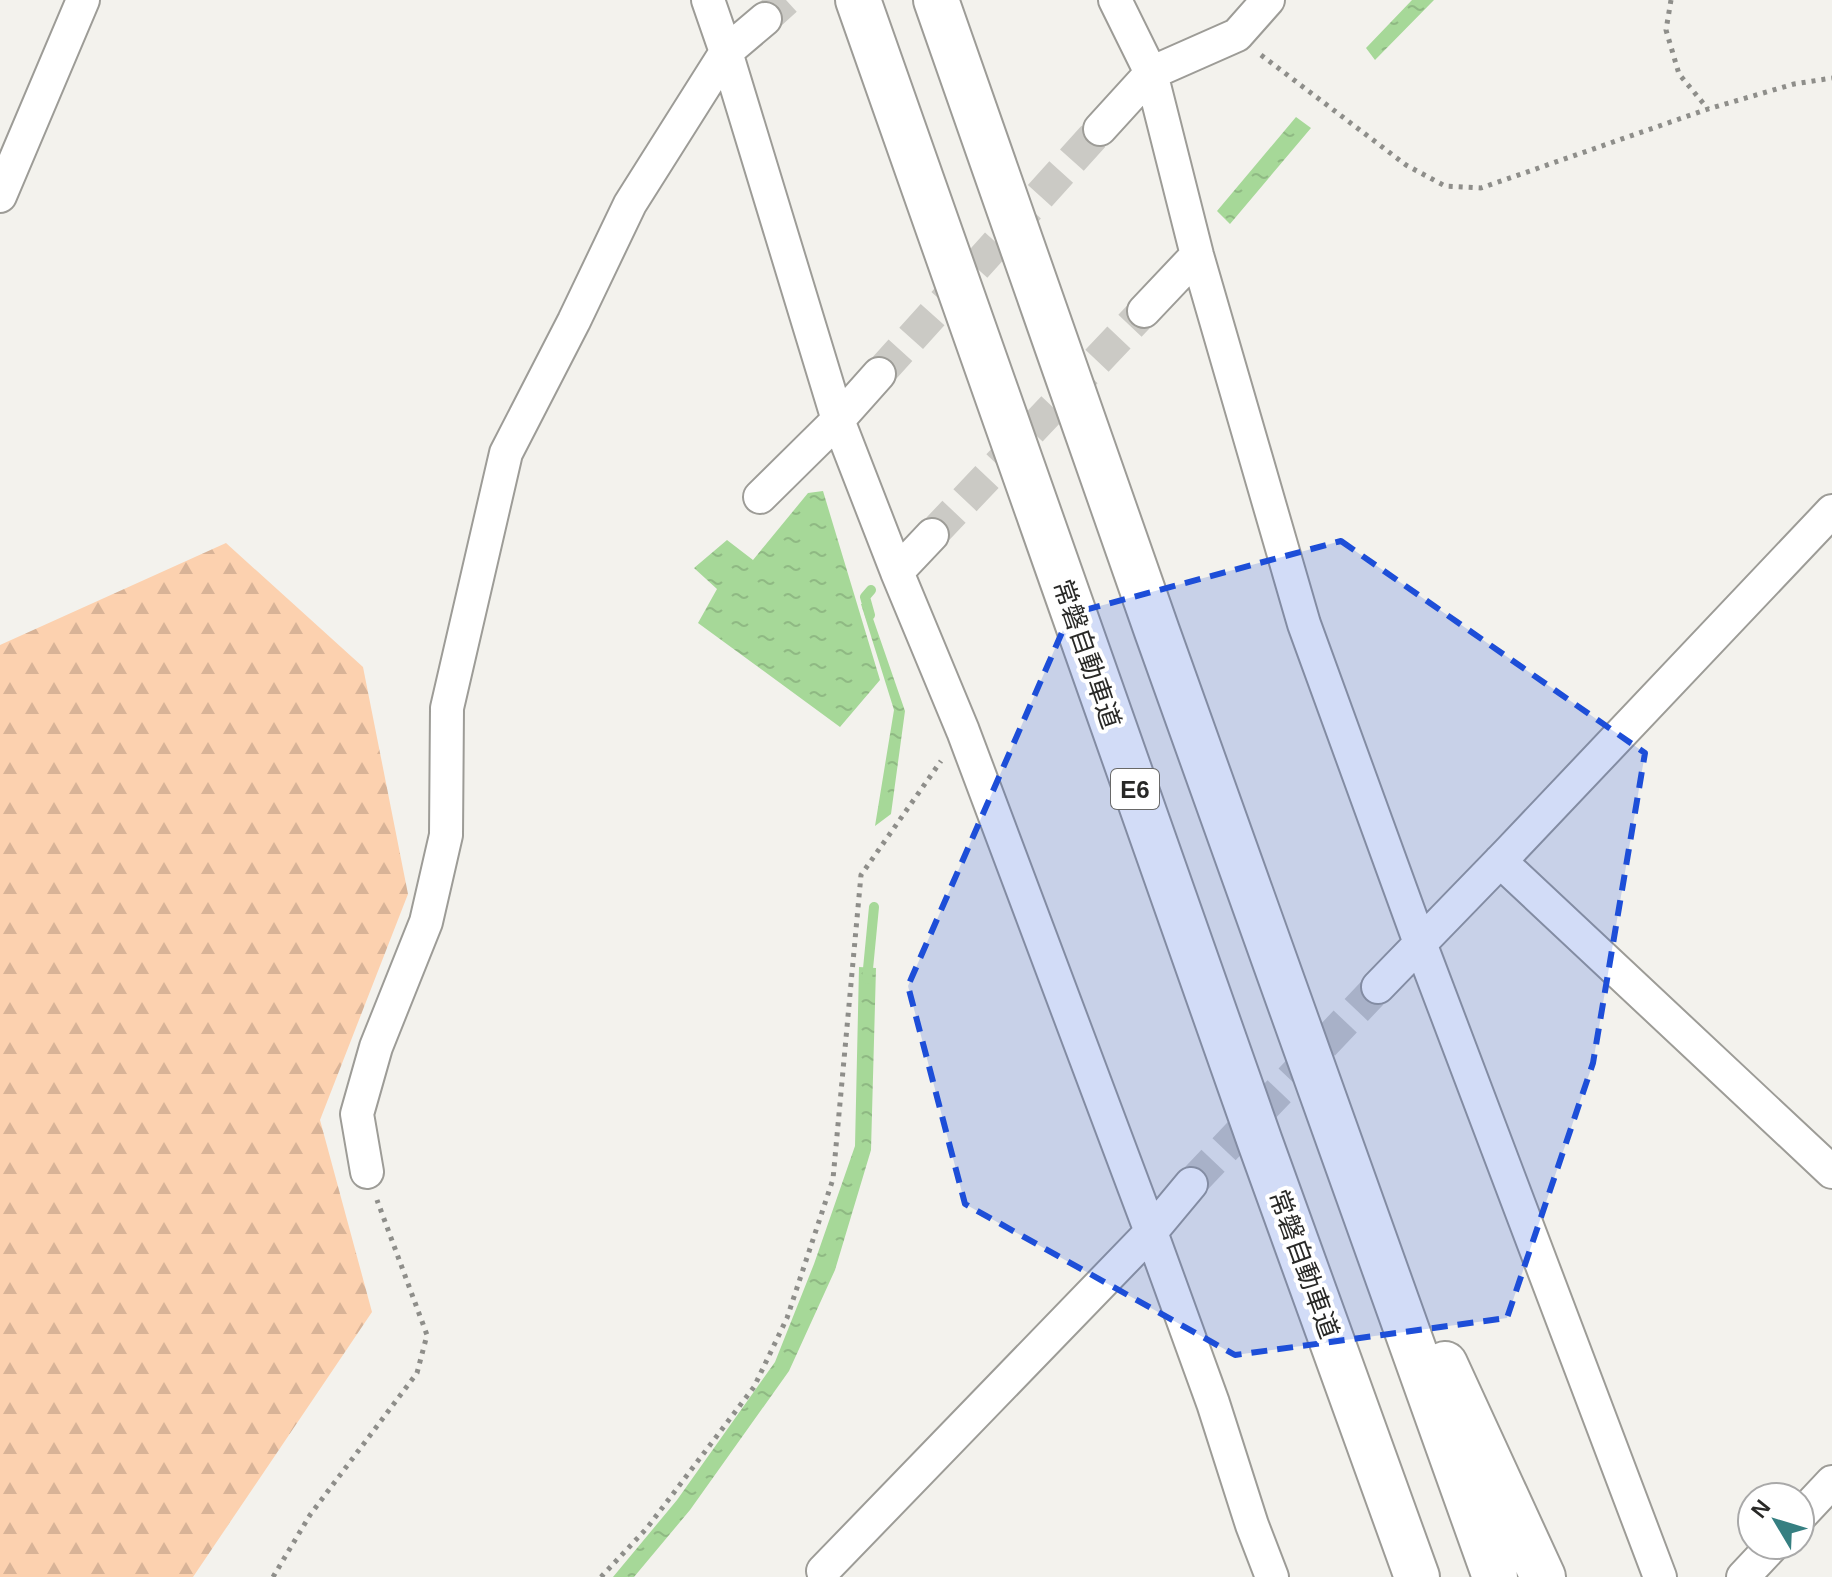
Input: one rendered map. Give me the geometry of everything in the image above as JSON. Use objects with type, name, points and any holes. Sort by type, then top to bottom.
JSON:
[{"type":"highway","name":"常磐自動車道","points":[[858,0],[1238,1082],[1417,1577]]},
{"type":"highway","points":[[936,0],[1320,1093],[1495,1577]]},
{"type":"highway","points":[[1320,1093],[1543,1577]]},
{"type":"street","points":[[0,196],[83,0]]},
{"type":"street","points":[[708,0],[838,420],[963,731],[1151,1232],[1272,1577]]},
{"type":"street","points":[[1115,0],[1151,73],[1197,255],[1304,624],[1420,943],[1660,1577]]},
{"type":"street","points":[[1100,129],[1151,73],[1237,35],[1268,0]]},
{"type":"street","points":[[367,1172],[357,1114],[376,1047],[426,922],[446,835],[447,708],[506,453],[630,204],[726,52],[765,19]]},
{"type":"street","points":[[1144,311],[1197,255]]},
{"type":"street","points":[[760,497],[838,420],[879,374]]},
{"type":"street","points":[[1378,987],[1832,511]]},
{"type":"street","points":[[897,572],[932,535]]},
{"type":"street","points":[[1500,861],[1832,1172]]},
{"type":"street","points":[[823,1571],[1151,1232],[1191,1184]]},
{"type":"street","points":[[1816,1499],[1832,1482]]},
{"type":"street","points":[[1743,1577],[1758,1561]]},
{"type":"path","points":[[1671,0],[1666,30],[1679,74],[1708,109]]},
{"type":"path","points":[[1237,35],[1406,165],[1445,186],[1481,188],[1708,109],[1794,84],[1832,78]]},
{"type":"path","points":[[601,1577],[647,1528],[754,1387],[787,1318],[833,1179],[861,875],[963,731]]},
{"type":"path","points":[[273,1577],[310,1515],[417,1373],[427,1335],[367,1172]]},
{"type":"highlighted area","points":[[1341,541],[1645,753],[1593,1063],[1507,1318],[1235,1355],[965,1204],[908,986],[1070,614]]},
{"type":"green space","points":[[226,543],[363,667],[408,894],[320,1120],[372,1312],[193,1577],[0,1577],[0,645]]},
{"type":"water","points":[[1412,0],[1434,0],[1375,60],[1366,48]]},
{"type":"water","points":[[1296,117],[1311,128],[1230,224],[1217,211]]},
{"type":"water","points":[[823,491],[880,680],[840,727],[698,623],[717,589],[694,568],[727,540],[753,560],[808,493]]},
{"type":"water","points":[[861,604],[868,604],[905,711],[891,814],[875,826],[894,710]]},
{"type":"water","points":[[859,967],[876,968],[871,1150],[835,1270],[789,1371],[690,1510],[634,1577],[613,1577],[677,1500],[775,1362],[814,1264],[855,1146]]},
{"type":"waterway","points":[[870,615],[865,597],[871,590]]},
{"type":"waterway","points":[[867,979],[874,907]]},
{"type":"tunnel","points":[[765,19],[786,0]]},
{"type":"tunnel","points":[[879,374],[1100,129]]},
{"type":"tunnel","points":[[932,535],[1144,311]]},
{"type":"tunnel","points":[[1191,1184],[1378,987]]}]
